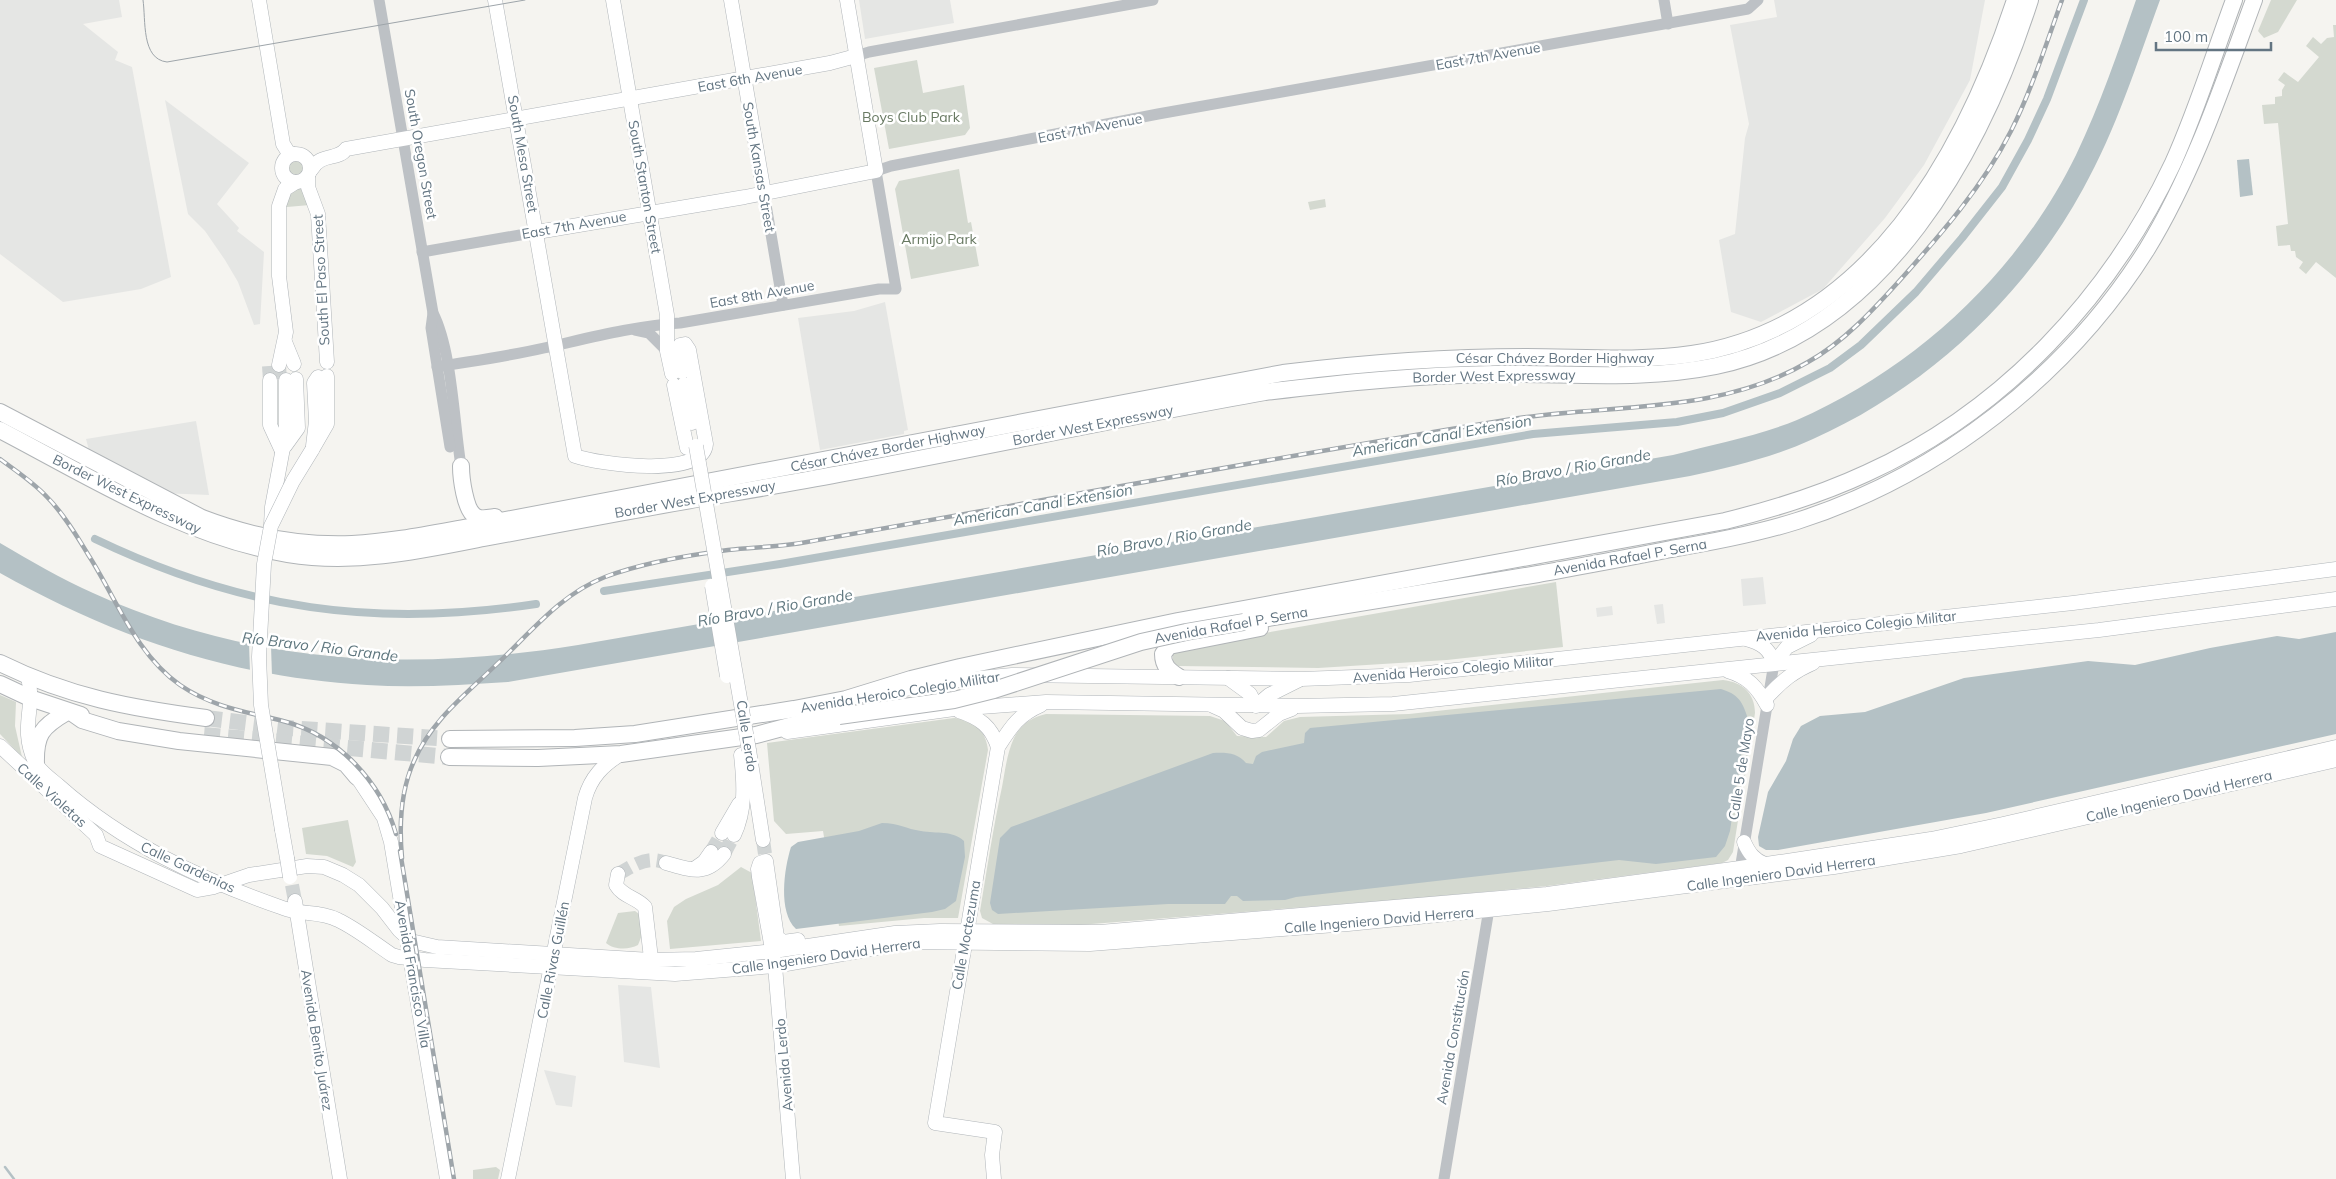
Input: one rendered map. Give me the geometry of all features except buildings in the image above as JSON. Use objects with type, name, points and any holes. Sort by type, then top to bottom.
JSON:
[{"type":"highway","name":"César Chávez Border Highway","points":[[684,488],[1283,373],[1394,361],[1477,357],[1654,358],[1692,354],[1726,346],[1762,334],[1804,313],[1834,293],[1878,252],[1913,209],[1952,148],[1971,112],[1999,47],[2015,0]]},
{"type":"highway","name":"Border West Expressway","points":[[0,430],[233,541],[289,554],[340,558],[390,555],[715,495],[837,475],[1265,392],[1381,379],[1437,375],[1669,373],[1694,370],[1741,359],[1779,345],[1821,321],[1861,289],[1894,255],[1936,200],[1965,152],[1997,87],[2030,0]]},
{"type":"highway","name":"Avenida Rafael P. Serna","points":[[846,699],[960,667],[1178,621],[1725,521],[1804,499],[1869,473],[1945,430],[1994,394],[2035,358],[2065,326],[2097,287],[2136,231],[2173,162],[2234,0]]},
{"type":"highway","name":"Avenida Rafael P. Serna","points":[[756,735],[812,720],[954,700],[994,690],[1141,642],[1244,622],[1567,569],[1709,542],[1796,522],[1884,485],[1974,433],[2029,387],[2067,350],[2114,297],[2147,248],[2188,169],[2254,0]]},
{"type":"highway","name":"Border West Expressway","points":[[0,412],[186,518],[287,540],[329,544],[398,539],[684,488]]},
{"type":"highway","points":[[461,466],[468,507],[478,518],[486,519],[641,490],[684,488]]},
{"type":"highway","points":[[329,544],[343,540],[376,537],[449,525],[460,518],[459,501]]},
{"type":"highway","points":[[1179,677],[1167,668],[1163,659],[1166,649],[1173,643],[1348,612],[1380,599]]},
{"type":"highway","points":[[0,663],[28,677],[80,696],[206,718]]},
{"type":"highway","points":[[0,684],[30,698],[69,712],[151,728],[204,735]]},
{"type":"highway","name":"Avenida Heroico Colegio Militar","points":[[450,739],[575,738],[635,734],[846,699]]},
{"type":"highway","points":[[36,765],[35,746],[39,734],[46,726],[69,712]]},
{"type":"highway","points":[[69,712],[82,720],[118,731],[179,740],[320,755],[346,764],[357,777]]},
{"type":"highway","name":"Avenida Heroico Colegio Militar","points":[[449,757],[538,758],[621,754],[756,735]]},
{"type":"main road","points":[[258,0],[283,144],[288,152],[296,154],[308,159],[305,176],[285,177],[282,169],[284,160],[296,154]]},
{"type":"main road","name":"South Mesa Street","points":[[495,0],[575,456]]},
{"type":"main road","name":"South Stanton Street","points":[[613,0],[667,315],[667,351],[678,379],[692,447],[745,751]]},
{"type":"main road","name":"South Kansas Street","points":[[731,0],[764,193]]},
{"type":"main road","points":[[846,0],[876,171]]},
{"type":"main road","name":"East 6th Avenue","points":[[296,154],[341,146],[346,149],[744,79],[846,60],[856,56]]},
{"type":"main road","name":"East 6th Avenue","points":[[305,176],[321,159],[343,154],[346,149]]},
{"type":"main road","name":"East 7th Avenue","points":[[536,232],[764,193],[876,171]]},
{"type":"main road","name":"South El Paso Street","points":[[271,526],[293,481],[327,424],[318,214],[305,176],[289,185],[282,194],[278,217],[280,298],[286,328],[284,373],[286,432],[264,564],[259,657],[261,705],[291,881]]},
{"type":"main road","points":[[285,342],[284,373],[304,382],[306,426],[312,450]]},
{"type":"main road","name":"South Stanton Street","points":[[575,456],[590,461],[658,466],[686,463],[700,456],[704,453],[706,444],[689,350],[685,344],[678,348],[678,379]]},
{"type":"main road","name":"Avenida Heroico Colegio Militar","points":[[846,699],[960,680],[1012,675],[1301,679],[1408,675],[2073,604],[2336,569]]},
{"type":"main road","name":"Avenida Heroico Colegio Militar","points":[[756,735],[809,730],[954,709],[1046,702],[1297,706],[1412,702],[2189,619],[2336,599]]},
{"type":"main road","points":[[1774,663],[1781,651],[1787,647],[1826,630]]},
{"type":"main road","points":[[1744,638],[1765,646],[1770,652],[1774,663]]},
{"type":"main road","points":[[1722,669],[1748,678],[1767,701],[1782,681],[1799,669],[1822,659]]},
{"type":"main road","name":"Calle Gardenias","points":[[28,677],[30,698],[26,731],[29,748],[36,765],[77,801],[140,845],[222,885],[337,920],[392,955],[418,959]]},
{"type":"main road","points":[[1228,678],[1250,694],[1256,706],[1269,695],[1301,679]]},
{"type":"main road","name":"Calle Moctezuma","points":[[994,1179],[992,1160],[995,1132],[935,1123],[998,747],[1012,725],[1026,711],[1046,702]]},
{"type":"main road","points":[[1210,705],[1224,711],[1242,728],[1252,731],[1259,730],[1279,714],[1297,706]]},
{"type":"main road","points":[[954,709],[974,716],[986,724],[994,736],[998,747]]},
{"type":"main road","name":"Calle Violetas","points":[[0,746],[96,835],[100,846]]},
{"type":"main road","name":"Calle Ingeniero David Herrera","points":[[1739,874],[1765,864],[1931,839],[1994,826],[2336,747]]},
{"type":"main road","points":[[728,834],[740,822],[745,751]]},
{"type":"main road","name":"Calle Lerdo","points":[[745,751],[763,840]]},
{"type":"main road","name":"Calle Rivas Guillén","points":[[508,1179],[588,790],[602,768],[621,754]]},
{"type":"main road","name":"Calle Ingeniero David Herrera","points":[[418,959],[553,961],[774,958],[851,951],[967,936],[1108,931],[1488,904],[1566,902],[1739,874],[1834,866],[1969,844],[2336,760]]},
{"type":"main road","name":"Avenida Francisco Villa","points":[[357,777],[382,814],[388,831],[408,938],[418,959],[447,1179]]},
{"type":"main road","points":[[1744,842],[1752,856],[1757,861],[1765,864]]},
{"type":"main road","name":"Calle Gardenias","points":[[100,846],[197,890],[222,885]]},
{"type":"main road","points":[[666,863],[694,869],[707,869],[715,866],[718,853]]},
{"type":"main road","name":"Avenida Lerdo","points":[[793,1179],[774,958],[758,869],[760,864],[766,861],[776,934],[780,941],[865,932],[876,935]]},
{"type":"main road","points":[[222,885],[249,875],[307,866],[333,870],[359,885],[382,908],[398,930],[408,938]]},
{"type":"main road","points":[[618,874],[616,885],[620,891],[636,899],[645,907],[654,974]]},
{"type":"main road","name":"Avenida Benito Juárez","points":[[296,907],[340,1179]]},
{"type":"main road","name":"Calle Ingeniero David Herrera","points":[[408,938],[423,945],[654,974],[714,972],[834,943],[876,935],[916,931],[967,936]]},
{"type":"main road","points":[[834,943],[847,945],[851,951]]},
{"type":"street","name":"South Oregon Street","points":[[378,0],[433,313],[439,325],[442,366],[459,501]]},
{"type":"street","name":"East 6th Avenue","points":[[856,56],[869,52],[1153,0]]},
{"type":"street","points":[[1664,0],[1668,24]]},
{"type":"street","name":"East 7th Avenue","points":[[876,171],[900,164],[1158,114],[1748,9],[1757,2]]},
{"type":"street","name":"East 8th Avenue","points":[[442,366],[633,330],[651,324],[667,324],[879,289],[896,289],[876,171]]},
{"type":"street","name":"South Kansas Street","points":[[764,193],[783,305]]},
{"type":"street","name":"East 7th Avenue","points":[[422,252],[536,232]]},
{"type":"street","points":[[633,330],[650,333],[667,351]]},
{"type":"street","name":"South Oregon Street","points":[[442,366],[461,466]]},
{"type":"street","name":"Calle 5 de Mayo","points":[[1739,874],[1774,663]]},
{"type":"street","name":"Avenida Constitución","points":[[1444,1179],[1488,904]]},
{"type":"shaded area","points":[[0,0],[119,0],[122,17],[83,24],[118,52],[115,60],[132,67],[171,277],[141,289],[63,302],[0,254]]},
{"type":"shaded area","points":[[859,0],[950,0],[954,23],[865,39]]},
{"type":"shaded area","points":[[1774,0],[1985,0],[1970,80],[1924,165],[1885,218],[1823,289],[1761,322],[1731,312],[1719,240],[1735,234],[1745,138],[1749,124],[1730,25],[1777,17]]},
{"type":"shaded area","points":[[2136,0],[2160,0],[2125,96],[2095,167],[2059,229],[2032,267],[1968,336],[1933,366],[1895,394],[1855,418],[1813,439],[1783,451],[1737,465],[1690,476],[508,682],[420,686],[367,685],[317,681],[222,663],[177,651],[132,635],[88,617],[0,573],[0,543],[58,576],[93,593],[153,617],[212,635],[272,648],[332,656],[392,659],[453,658],[578,645],[1673,455],[1751,435],[1797,420],[1841,398],[1883,373],[1923,344],[1960,312],[1994,277],[2025,238],[2053,198],[2076,155],[2101,98]]},
{"type":"shaded area","points":[[165,100],[249,163],[217,204],[239,228],[237,231],[264,252],[260,324],[254,325],[238,282],[225,260],[205,231],[188,214]]},
{"type":"shaded area","points":[[2249,159],[2253,195],[2240,197],[2237,160]]},
{"type":"shaded area","points":[[885,302],[908,430],[904,431],[904,434],[820,450],[798,318],[854,311]]},
{"type":"shaded area","points":[[196,421],[209,495],[161,493],[90,454],[86,439]]},
{"type":"shaded area","points":[[1763,577],[1766,604],[1743,606],[1741,579]]},
{"type":"shaded area","points":[[1663,604],[1665,623],[1657,624],[1654,605]]},
{"type":"shaded area","points":[[1612,606],[1613,615],[1597,617],[1596,608]]},
{"type":"shaded area","points":[[2336,632],[2336,734],[1986,813],[1778,850],[1766,850],[1759,846],[1758,837],[1768,792],[1786,761],[1793,739],[1801,726],[1820,716],[1865,712],[1964,678],[2088,661],[2135,665],[2210,648],[2277,636],[2299,639]]},
{"type":"shaded area","points":[[1721,689],[1738,698],[1747,716],[1730,831],[1725,846],[1716,857],[1656,864],[1619,860],[1296,897],[1285,900],[1243,901],[1237,896],[1231,896],[1225,904],[1168,904],[998,914],[992,910],[990,903],[1000,838],[1011,827],[1213,753],[1231,754],[1239,757],[1246,763],[1253,764],[1256,756],[1262,752],[1304,743],[1305,733],[1310,728]]},
{"type":"shaded area","points":[[882,823],[954,835],[964,841],[965,857],[956,901],[945,909],[932,912],[796,929],[790,921],[787,912],[784,890],[786,867],[791,847],[798,842],[859,831]]},
{"type":"shaded area","points":[[618,985],[651,987],[660,1068],[624,1062]]},
{"type":"shaded area","points":[[544,1070],[576,1076],[572,1107],[556,1105]]},
{"type":"green space","points":[[2271,0],[2297,0],[2278,32],[2264,38],[2258,31]]},
{"type":"green space","points":[[2333,25],[2336,25],[2336,278],[2316,262],[2306,274],[2299,268],[2303,262],[2296,257],[2295,251],[2291,251],[2290,245],[2278,246],[2276,226],[2288,224],[2278,123],[2264,124],[2262,105],[2275,104],[2275,97],[2282,96],[2282,90],[2285,85],[2278,80],[2284,72],[2298,82],[2319,57],[2306,46],[2313,37],[2321,44],[2327,38],[2334,37]]},
{"type":"green space","name":"Boys Club Park","points":[[917,60],[923,93],[964,85],[970,128],[965,135],[889,149],[874,68]]},
{"type":"green space","points":[[296,158],[302,161],[305,167],[302,173],[296,176],[290,173],[287,167],[290,161]]},
{"type":"green space","name":"Armijo Park","points":[[959,169],[968,223],[971,222],[979,266],[911,279],[895,189],[899,181]]},
{"type":"green space","points":[[297,186],[301,186],[310,205],[285,206],[285,198]]},
{"type":"green space","points":[[1325,199],[1326,207],[1310,210],[1308,202]]},
{"type":"green space","points":[[1556,582],[1563,647],[1447,660],[1318,668],[1178,666],[1173,663],[1173,652],[1179,648]]},
{"type":"green space","points":[[1723,680],[1736,683],[1750,694],[1755,713],[1733,852],[1728,860],[1722,863],[1547,886],[1079,925],[993,924],[982,918],[980,911],[1006,762],[1014,738],[1020,729],[1031,719],[1041,715],[1210,716],[1225,721],[1237,736],[1266,737],[1284,721],[1300,717],[1409,714]]},
{"type":"green space","points":[[0,695],[16,702],[15,726],[22,757],[0,734]]},
{"type":"green space","points":[[954,718],[973,723],[985,737],[988,750],[958,918],[924,918],[839,926],[823,831],[786,834],[774,821],[767,743]]},
{"type":"green space","points":[[348,820],[356,862],[353,867],[327,856],[306,854],[302,828]]},
{"type":"green space","points":[[741,867],[752,873],[761,941],[670,949],[667,921],[674,907],[686,899],[718,885]]},
{"type":"green space","points":[[635,911],[639,914],[642,935],[638,945],[622,948],[613,947],[606,943],[618,913]]},
{"type":"green space","points":[[496,1167],[500,1170],[498,1179],[473,1179],[473,1170]]},
{"type":"pier","points":[[249,642],[271,646],[272,676],[250,672]]},
{"type":"waterway","name":"American Canal Extension","points":[[604,591],[780,564],[1533,434],[1677,422],[1723,413],[1780,393],[1830,368],[1861,345],[1916,292],[2002,187],[2028,140],[2047,99],[2084,0]]},
{"type":"waterway","points":[[95,539],[150,563],[204,582],[257,597],[311,607],[365,613],[420,614],[477,611],[536,604]]},
{"type":"waterway","points":[[5,1167],[14,1179]]},
{"type":"tunnel","points":[[279,365],[280,381]]},
{"type":"tunnel","points":[[269,366],[270,380]]},
{"type":"tunnel","points":[[206,718],[288,728],[450,739]]},
{"type":"tunnel","points":[[204,735],[449,757]]},
{"type":"tunnel","points":[[711,852],[722,833]]},
{"type":"tunnel","points":[[724,854],[734,835]]},
{"type":"tunnel","points":[[763,840],[766,861]]},
{"type":"tunnel","points":[[618,874],[641,862],[653,860],[666,863]]},
{"type":"tunnel","points":[[292,885],[295,901]]},
{"type":"tram line","points":[[143,0],[146,37],[149,46],[153,54],[167,62],[525,0]]},
{"type":"railway","points":[[402,858],[401,821],[403,797],[414,761],[430,733],[450,709],[547,615],[574,593],[605,577],[682,557],[807,542],[1418,434],[1544,415],[1698,400],[1736,391],[1773,379],[1808,362],[1834,345],[1869,313],[1932,244],[1975,190],[2000,151],[2019,115],[2062,0]]},
{"type":"railway","points":[[0,459],[36,486],[59,510],[84,548],[139,642],[165,672],[180,685],[205,699],[230,708],[303,728],[339,749],[368,779],[380,796],[396,834]]},
{"type":"railway","points":[[400,851],[454,1179]]},
{"type":"water label","name":"Río Bravo / Rio Grande","points":[[1573,468]]},
{"type":"water label","name":"Río Bravo / Rio Grande","points":[[1174,538]]},
{"type":"water label","name":"Río Bravo / Rio Grande","points":[[775,608]]},
{"type":"water label","name":"Río Bravo / Rio Grande","points":[[320,647]]}]
